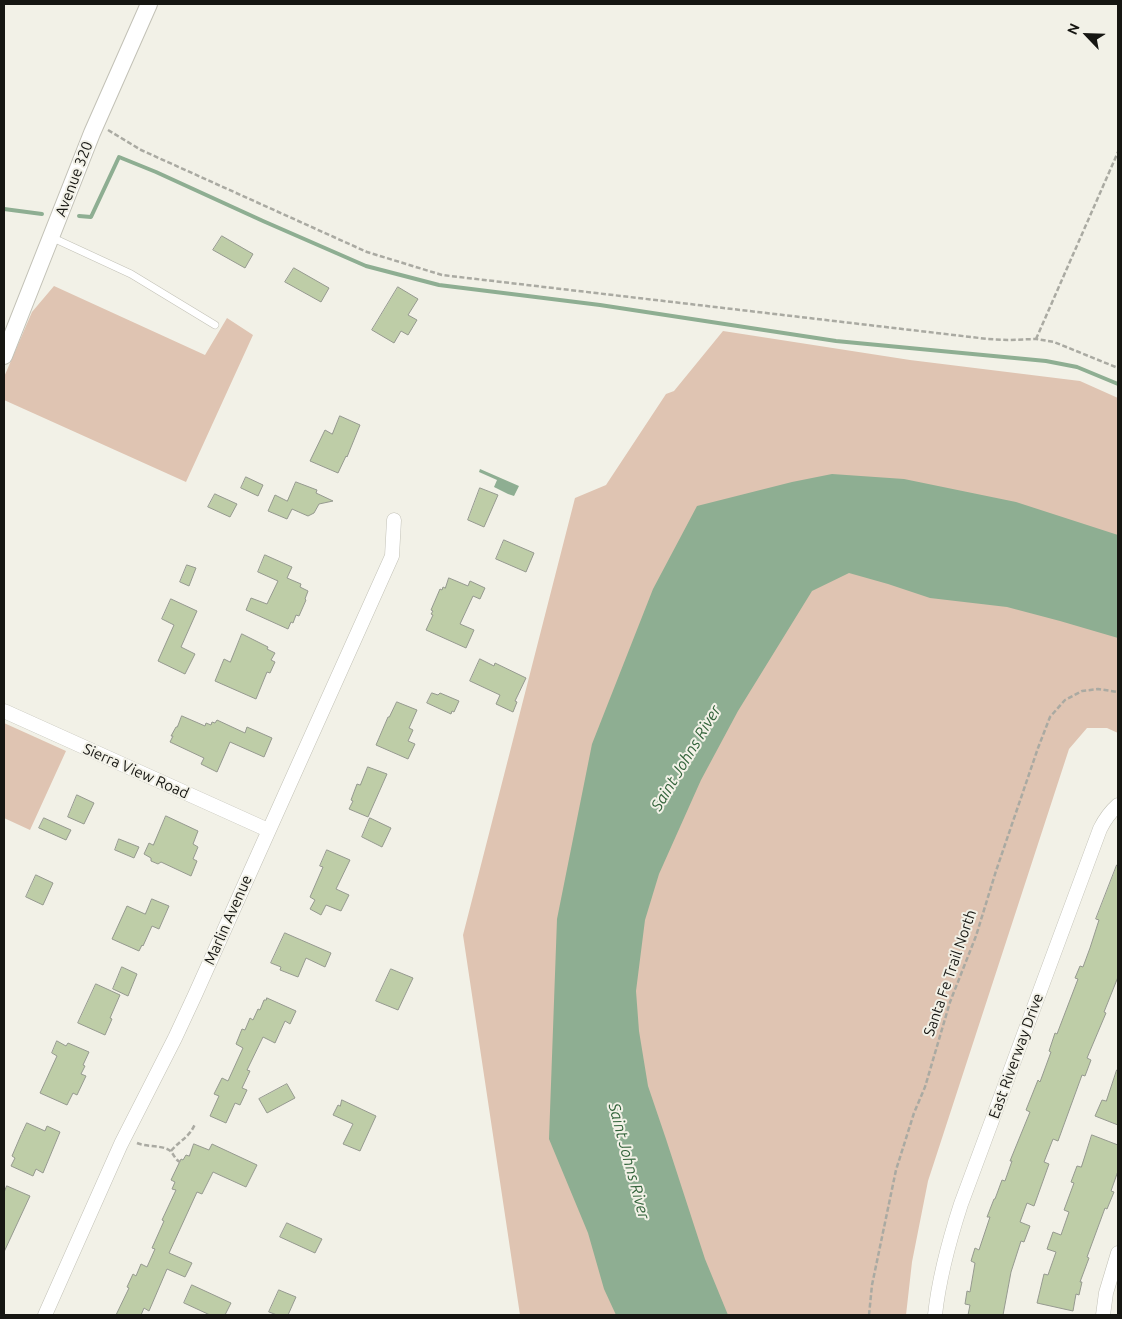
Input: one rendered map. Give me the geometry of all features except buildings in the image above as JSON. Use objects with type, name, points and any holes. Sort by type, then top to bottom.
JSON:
[{"type":"street","name":"Avenue 320","points":[[4,356],[96,123],[149,4]]},
{"type":"street","name":"Marlin Avenue","points":[[44,1315],[124,1138],[195,995],[392,556],[394,520]]},
{"type":"street","name":"Sierra View Road","points":[[4,711],[268,830]]},
{"type":"street","name":"East Riverway Drive","points":[[934,1315],[942,1269],[961,1204],[1100,829],[1105,818],[1118,805]]},
{"type":"street","points":[[1103,1315],[1106,1293],[1118,1253]]},
{"type":"lane","points":[[51,237],[131,274],[215,325]]},
{"type":"path","points":[[96,123],[141,150],[367,252],[442,275],[988,339],[1036,339],[1054,342],[1118,368]]},
{"type":"path","points":[[1036,339],[1118,152]]},
{"type":"path","name":"Santa Fe Trail North","points":[[869,1315],[876,1268],[896,1170],[914,1113],[925,1087],[950,1002],[976,936],[996,871],[1050,717],[1065,700],[1082,691],[1098,689],[1118,692]]},
{"type":"path","points":[[171,1151],[190,1134],[195,1124]]},
{"type":"path","points":[[124,1138],[142,1145],[165,1148],[171,1151],[174,1158],[180,1162]]},
{"type":"shaded area","points":[[54,286],[205,355],[227,318],[253,335],[186,482],[4,400],[4,377],[32,312]]},
{"type":"shaded area","points":[[723,331],[910,360],[1080,381],[1118,398],[1118,733],[1107,728],[1087,728],[1069,749],[928,1181],[912,1262],[906,1315],[520,1315],[463,935],[575,498],[606,485],[666,394],[674,391]]},
{"type":"shaded area","points":[[4,723],[66,751],[30,830],[4,818]]},
{"type":"water","points":[[480,469],[519,486],[514,496],[494,487],[497,480],[479,472]]},
{"type":"water","name":"Saint Johns River","points":[[832,474],[904,479],[1016,502],[1118,535],[1118,638],[1007,607],[930,598],[849,573],[812,591],[738,711],[701,780],[659,874],[645,920],[636,991],[639,1031],[648,1086],[705,1259],[728,1315],[616,1315],[604,1289],[588,1233],[549,1139],[557,919],[592,744],[653,589],[697,506]]},
{"type":"waterway","points":[[79,216],[91,217],[119,157],[366,266],[439,285],[600,305],[836,341],[1046,361],[1077,367],[1118,384]]},
{"type":"waterway","points":[[4,209],[42,214]]}]
